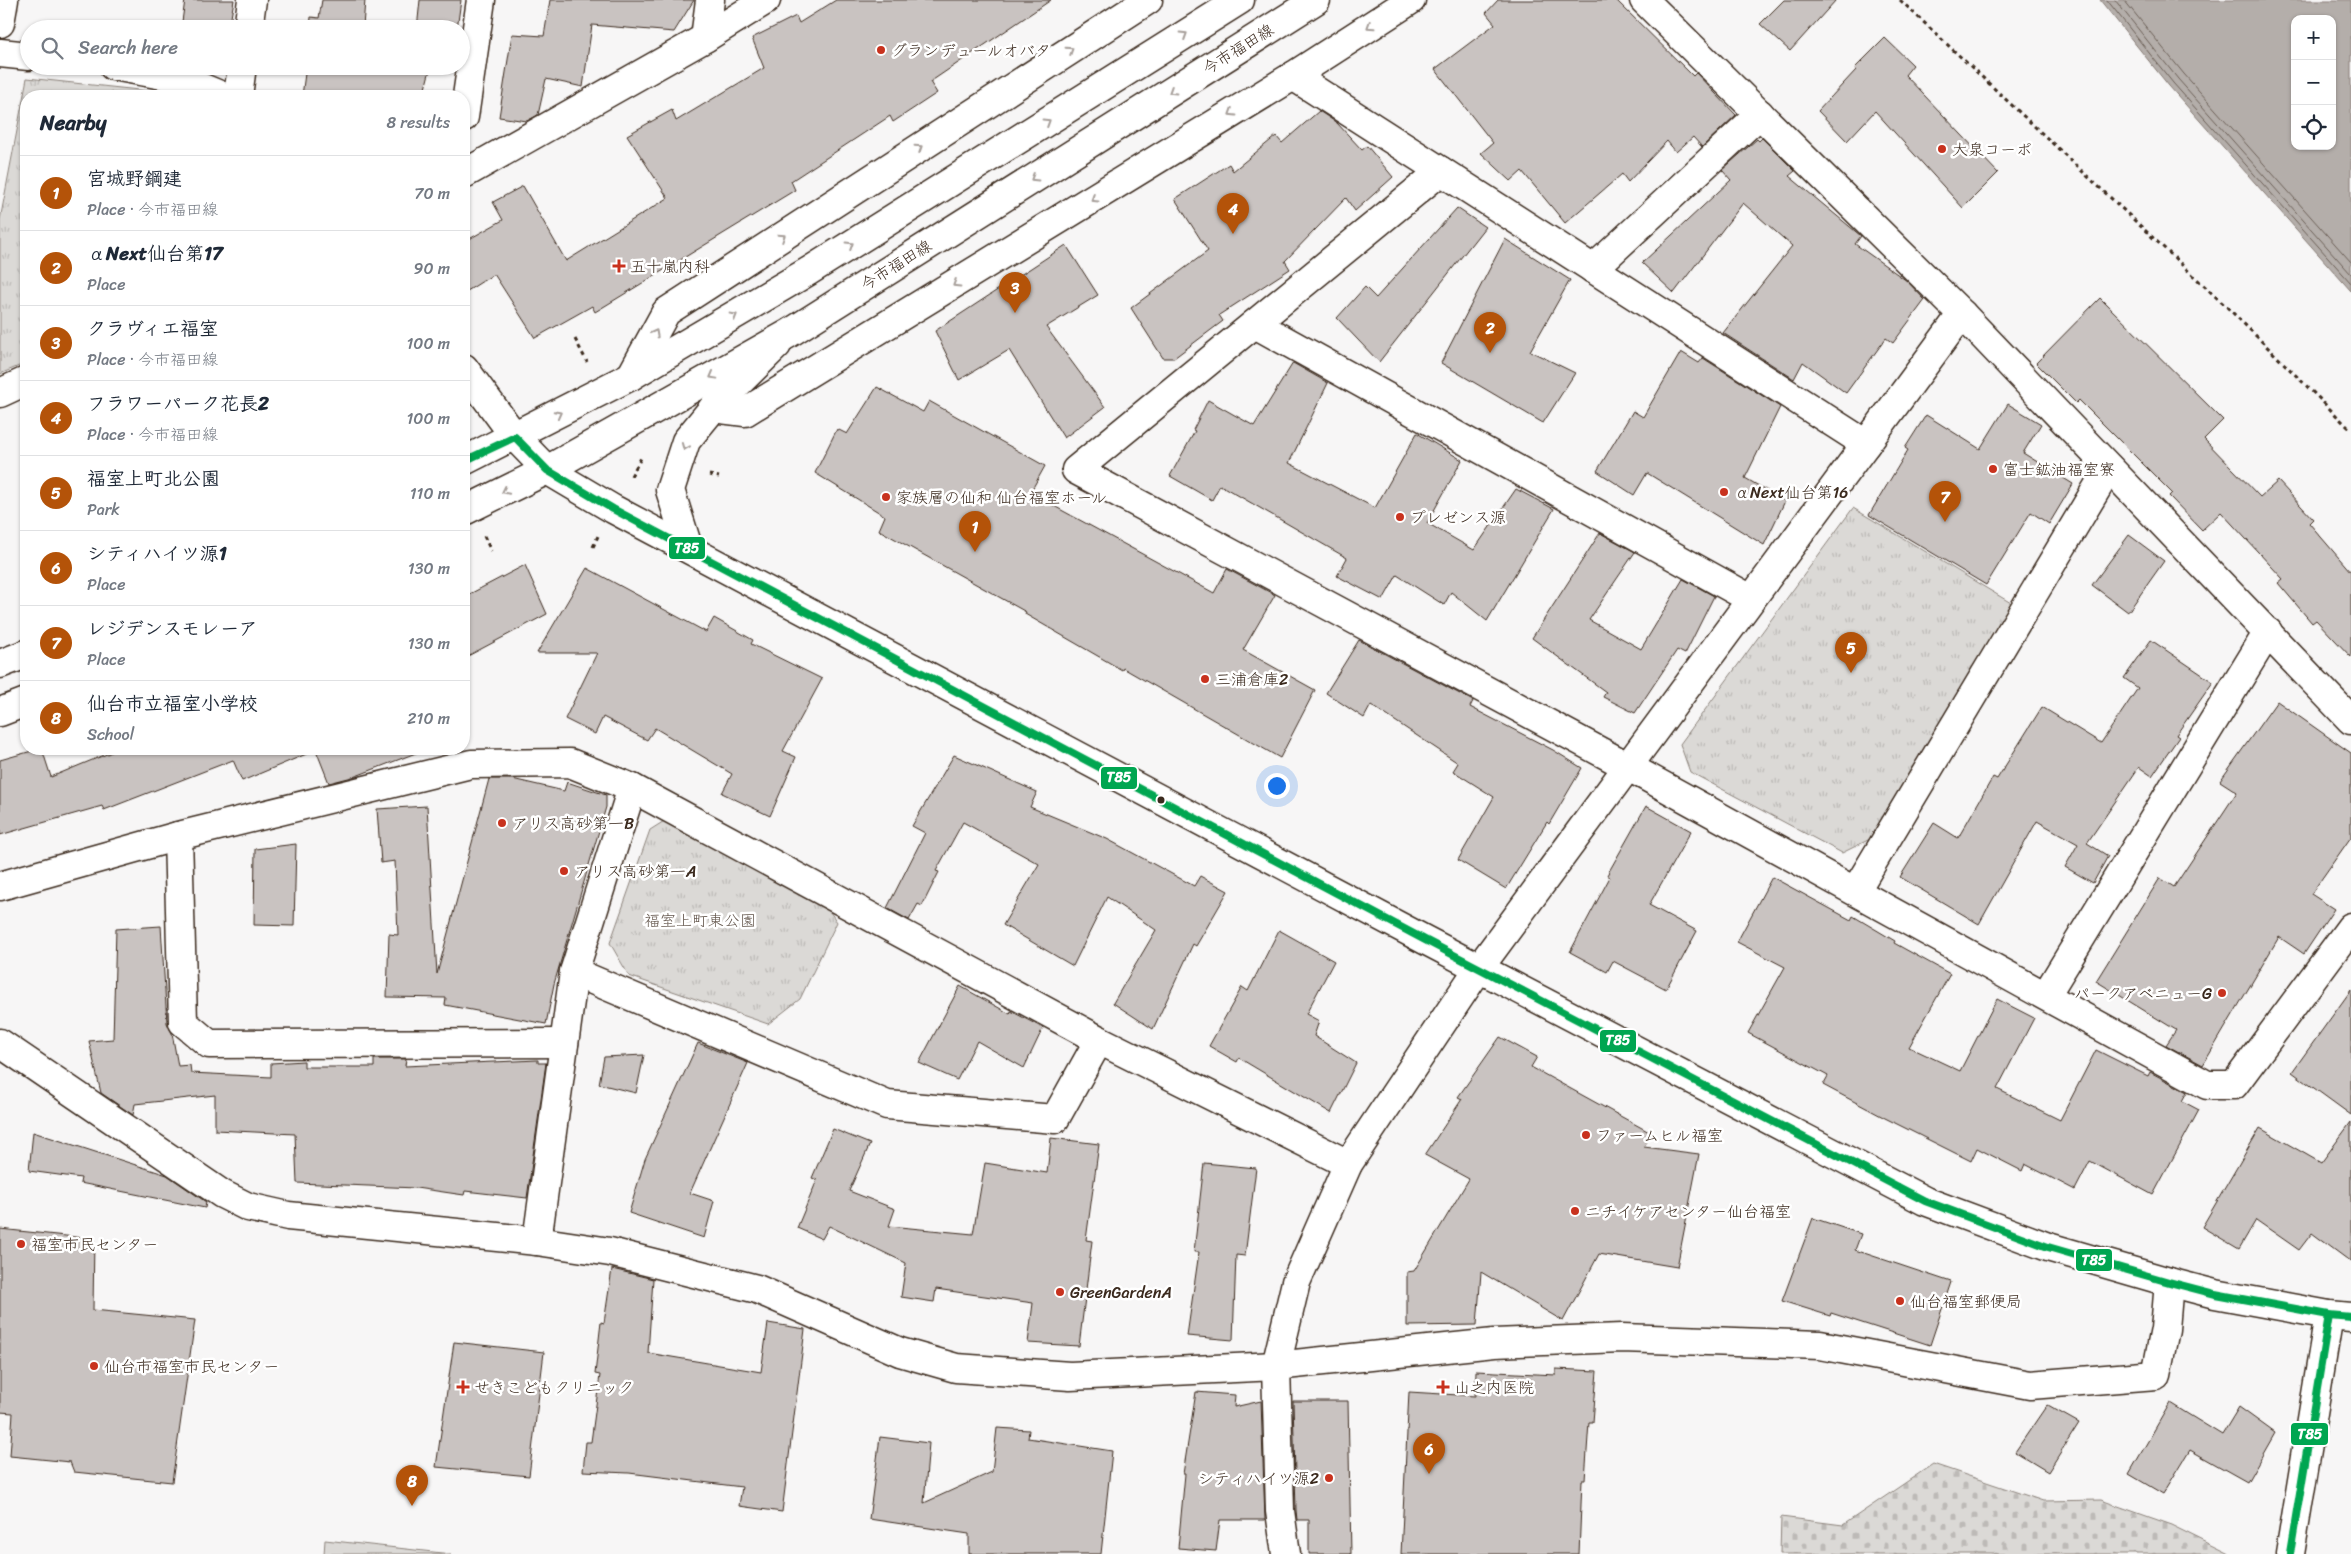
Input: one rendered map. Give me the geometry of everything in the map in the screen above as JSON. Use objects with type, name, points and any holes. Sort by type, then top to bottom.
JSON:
[{"type":"street","points":[[0,23],[4,0]]},
{"type":"street","points":[[249,20],[252,0]]},
{"type":"street","points":[[468,90],[481,0]]},
{"type":"street","points":[[705,38],[710,0]]},
{"type":"street","points":[[470,171],[705,38],[766,0]]},
{"type":"street","points":[[631,376],[666,312],[1148,0]]},
{"type":"street","points":[[470,458],[515,437],[631,376],[808,271],[1240,0]]},
{"type":"street","name":"今市福田線","points":[[472,521],[546,470],[788,334],[1316,0]]},
{"type":"street","points":[[713,408],[745,412],[1293,76],[1411,0]]},
{"type":"street","points":[[1644,0],[1962,314],[2351,720]]},
{"type":"street","points":[[0,53],[20,55]]},
{"type":"street","points":[[162,75],[179,78],[208,90]]},
{"type":"street","points":[[239,90],[241,75]]},
{"type":"street","points":[[1293,76],[1866,444]]},
{"type":"street","points":[[1593,269],[1760,114]]},
{"type":"street","points":[[1441,171],[1076,470],[1856,890],[2207,1085],[2234,1085],[2351,927]]},
{"type":"street","points":[[1286,1554],[1280,1511],[1276,1366],[1296,1282],[1348,1164],[1479,968],[1962,314]]},
{"type":"street","points":[[1254,324],[1751,599]]},
{"type":"street","points":[[688,547],[670,490],[686,441],[713,408],[788,334]]},
{"type":"street","points":[[470,376],[515,437],[546,470],[612,509],[688,547],[1479,968],[1925,1201],[2048,1247],[2169,1282],[2215,1294],[2340,1316],[2290,1554]]},
{"type":"street","points":[[0,393],[20,385]]},
{"type":"street","points":[[1856,890],[2108,468]]},
{"type":"street","points":[[2046,996],[2268,632]]},
{"type":"street","points":[[0,664],[20,656]]},
{"type":"street","points":[[0,712],[20,704]]},
{"type":"street","points":[[0,886],[178,836],[471,764],[570,763],[632,788],[1099,1040],[1348,1164]]},
{"type":"street","points":[[537,1241],[574,972],[632,788]]},
{"type":"street","points":[[178,836],[183,1022],[209,1044],[564,1043]]},
{"type":"street","points":[[574,972],[887,1105],[1055,1119],[1099,1040]]},
{"type":"street","points":[[0,1043],[222,1194],[248,1207],[288,1216],[537,1241],[610,1252],[757,1289],[900,1352],[956,1368],[1070,1376],[1276,1366],[1494,1343],[1622,1338],[1820,1345],[2030,1385],[2156,1375],[2165,1330],[2169,1282]]},
{"type":"path","points":[[1900,0],[2231,311],[2351,430]]},
{"type":"path","points":[[575,339],[589,365]]},
{"type":"path","points":[[631,476],[641,458]]},
{"type":"path","points":[[472,521],[491,552]]},
{"type":"green space","points":[[27,78],[139,90],[25,90]]},
{"type":"green space","points":[[20,115],[20,366],[0,374],[0,220]]},
{"type":"green space","points":[[1853,508],[2011,603],[1872,838],[1842,853],[1690,772],[1680,744]]},
{"type":"green space","name":"福室上町東公園","points":[[669,818],[821,899],[837,922],[800,999],[768,1024],[629,976],[610,943],[650,830]]},
{"type":"green space","points":[[1933,1464],[2043,1501],[2101,1500],[2172,1525],[2231,1554],[1780,1554],[1781,1517],[1843,1525]]},
{"type":"green space","points":[[325,1540],[451,1554],[324,1554]]},
{"type":"water","points":[[2100,0],[2351,0],[2351,291],[2169,86]]},
{"type":"building","points":[[185,0],[234,0],[231,20],[182,20]]},
{"type":"building","points":[[322,0],[365,0],[364,20],[311,20],[311,17],[319,18]]},
{"type":"building","points":[[420,0],[461,0],[458,20],[418,20]]},
{"type":"building","points":[[550,0],[694,0],[674,32],[592,25],[583,87],[546,79],[538,115],[527,121],[499,117],[512,34],[544,36]]},
{"type":"building","points":[[836,0],[1051,0],[930,82],[937,93],[893,122],[890,116],[791,181],[795,190],[595,312],[592,306],[535,338],[494,274],[470,289],[470,239],[503,220],[493,202],[523,186],[566,261],[668,198],[627,135],[672,110],[676,121],[764,68],[752,38],[796,16],[799,23]]},
{"type":"building","points":[[1498,0],[1616,0],[1693,76],[1696,73],[1736,115],[1702,147],[1693,137],[1676,152],[1667,141],[1628,182],[1622,174],[1565,223],[1522,171],[1511,181],[1481,153],[1493,143],[1435,69],[1495,24],[1486,13]]},
{"type":"building","points":[[1784,0],[1836,0],[1790,51],[1760,24]]},
{"type":"building","points":[[1885,38],[1913,65],[1905,75],[1998,173],[1963,208],[1875,111],[1847,141],[1818,111],[1856,70],[1855,68]]},
{"type":"building","points":[[305,75],[429,75],[425,90],[303,90]]},
{"type":"building","points":[[1319,111],[1337,123],[1362,150],[1367,146],[1393,177],[1355,211],[1346,198],[1285,261],[1290,269],[1219,315],[1223,321],[1174,358],[1163,358],[1131,308],[1208,251],[1175,199],[1229,164],[1233,171],[1276,136],[1282,143]]},
{"type":"building","points":[[1762,138],[1795,171],[1789,176],[1861,236],[1855,244],[1907,281],[1925,300],[1893,343],[1886,338],[1846,393],[1803,362],[1794,379],[1723,333],[1792,246],[1743,203],[1674,293],[1642,263],[1731,180],[1722,170],[1757,139],[1759,141]]},
{"type":"building","points":[[1457,208],[1485,227],[1379,362],[1337,318],[1365,287],[1376,298]]},
{"type":"building","points":[[1505,239],[1570,280],[1530,351],[1575,373],[1543,423],[1441,363]]},
{"type":"building","points":[[1066,245],[1098,295],[1046,327],[1105,407],[1064,438],[1009,350],[959,380],[935,331]]},
{"type":"building","points":[[2100,298],[2223,420],[2204,439],[2260,497],[2278,481],[2313,519],[2309,523],[2351,572],[2351,657],[2316,620],[2312,623],[2278,583],[2283,579],[2221,512],[2202,530],[2169,496],[2172,493],[2079,400],[2076,403],[2036,363]]},
{"type":"building","points":[[1681,352],[1699,363],[1703,358],[1780,407],[1745,478],[1785,501],[1764,545],[1647,473],[1634,495],[1597,471],[1633,411],[1643,417]]},
{"type":"building","points":[[1293,363],[1328,383],[1289,463],[1375,508],[1417,433],[1462,460],[1427,523],[1474,550],[1516,489],[1554,509],[1487,621],[1451,592],[1444,605],[1397,575],[1383,600],[1337,576],[1347,558],[1220,485],[1212,500],[1170,476],[1195,431],[1193,430],[1208,400],[1254,426]]},
{"type":"building","points":[[877,387],[923,412],[929,401],[1045,466],[1030,493],[1214,593],[1227,569],[1275,595],[1243,650],[1315,690],[1280,758],[1123,668],[1122,670],[1025,614],[1026,612],[879,530],[885,516],[815,473],[837,429],[847,434]]},
{"type":"building","points":[[2008,404],[2041,424],[2023,453],[2073,484],[2049,524],[2031,512],[1986,585],[1869,515],[1908,450],[1905,448],[1926,415],[1980,449]]},
{"type":"building","points":[[1600,533],[1635,552],[1589,620],[1641,649],[1683,579],[1714,596],[1685,654],[1677,650],[1635,713],[1603,697],[1606,692],[1532,638]]},
{"type":"building","points":[[2129,535],[2164,561],[2128,612],[2092,585]]},
{"type":"building","points":[[525,565],[547,614],[470,655],[470,594]]},
{"type":"building","points":[[587,568],[706,632],[714,618],[753,640],[751,644],[822,679],[783,751],[796,757],[770,816],[722,793],[732,774],[655,728],[647,740],[603,717],[595,734],[565,719],[597,653],[537,653]]},
{"type":"building","points":[[1359,640],[1473,701],[1470,707],[1553,750],[1582,768],[1549,824],[1547,822],[1506,889],[1458,860],[1494,797],[1453,771],[1458,763],[1371,705],[1364,718],[1326,693]]},
{"type":"building","points":[[2151,640],[2213,682],[2176,735],[2179,737],[2152,776],[2139,767],[2087,843],[2108,856],[2093,883],[2065,867],[2078,844],[2037,821],[1979,924],[1900,877],[1934,823],[1958,838],[1993,777],[1997,779],[2042,707],[2101,743],[2138,688],[2124,678]]},
{"type":"building","points":[[2277,701],[2351,753],[2351,837],[2311,894],[2334,909],[2304,954],[2279,937],[2203,1065],[2166,1045],[2176,1030],[2096,981],[2160,878],[2174,887],[2237,792],[2220,781]]},
{"type":"building","points":[[20,754],[44,755],[51,777],[104,755],[304,755],[242,781],[233,760],[104,810],[102,806],[0,835],[0,760]]},
{"type":"building","points":[[318,755],[411,755],[356,776],[329,783]]},
{"type":"building","points":[[954,755],[1037,792],[1030,807],[1107,839],[1194,886],[1200,876],[1228,891],[1196,946],[1193,944],[1153,1029],[1113,1003],[1156,930],[1107,897],[1073,966],[1003,925],[1039,864],[963,822],[936,871],[939,872],[922,906],[918,904],[909,920],[887,908],[925,833],[912,826]]},
{"type":"building","points":[[489,779],[512,779],[564,791],[567,782],[606,795],[606,807],[554,984],[546,1024],[445,1005],[446,998],[387,997],[389,934],[398,935],[395,861],[381,863],[377,809],[427,806],[437,974]]},
{"type":"building","points":[[1646,806],[1691,831],[1649,905],[1697,931],[1666,989],[1613,961],[1607,972],[1570,952],[1610,877],[1607,875]]},
{"type":"building","points":[[296,844],[294,926],[254,925],[255,849]]},
{"type":"building","points":[[1772,877],[1851,920],[1853,916],[1895,941],[1894,943],[1950,974],[1909,1047],[1960,1071],[1997,999],[2034,1018],[1997,1089],[2060,1120],[2096,1050],[2148,1076],[2150,1072],[2187,1092],[2182,1101],[2199,1110],[2153,1195],[2090,1161],[2075,1190],[2025,1164],[2022,1171],[1977,1148],[1971,1161],[1823,1085],[1828,1076],[1748,1033],[1785,967],[1737,942]]},
{"type":"building","points":[[161,926],[167,1023],[172,1033],[178,1066],[190,1065],[191,1073],[271,1077],[271,1063],[304,1061],[304,1067],[374,1067],[374,1059],[406,1059],[405,1066],[538,1060],[538,1063],[546,1063],[527,1198],[465,1191],[464,1195],[416,1188],[297,1183],[295,1134],[215,1130],[215,1095],[135,1104],[133,1115],[101,1093],[89,1041],[113,1039],[116,929]]},
{"type":"building","points":[[1279,930],[1334,961],[1306,1014],[1319,1021],[1314,1036],[1356,1063],[1331,1113],[1239,1058],[1237,1062],[1209,1046],[1242,987],[1248,991]]},
{"type":"building","points":[[960,986],[1010,1014],[1011,1011],[1043,1028],[1024,1068],[977,1041],[957,1080],[919,1063]]},
{"type":"building","points":[[2351,990],[2351,1115],[2292,1072]]},
{"type":"building","points":[[1500,1037],[1537,1057],[1531,1067],[1651,1133],[1644,1147],[1699,1154],[1677,1267],[1599,1254],[1563,1321],[1481,1272],[1477,1325],[1407,1326],[1407,1272],[1414,1271],[1469,1179],[1425,1155],[1462,1099],[1458,1097]]},
{"type":"building","points":[[698,1043],[748,1063],[690,1193],[714,1201],[704,1238],[629,1213],[645,1159]]},
{"type":"building","points":[[644,1055],[636,1093],[599,1084],[604,1057]]},
{"type":"building","points":[[2351,1122],[2351,1262],[2312,1233],[2299,1250],[2256,1220],[2239,1249],[2202,1227],[2260,1128],[2321,1163]]},
{"type":"building","points":[[833,1129],[870,1144],[849,1191],[895,1209],[889,1226],[973,1234],[985,1163],[1047,1173],[1051,1138],[1099,1144],[1086,1240],[1092,1241],[1079,1346],[1028,1343],[1033,1303],[936,1289],[934,1302],[901,1297],[906,1263],[829,1226],[822,1239],[797,1228],[817,1180],[812,1178]]},
{"type":"building","points":[[33,1132],[167,1175],[206,1202],[205,1208],[80,1183],[81,1178],[29,1171]]},
{"type":"building","points":[[1204,1163],[1256,1168],[1245,1256],[1236,1255],[1233,1340],[1187,1336],[1199,1252],[1194,1252]]},
{"type":"building","points":[[1813,1218],[1861,1234],[1855,1250],[1951,1282],[1930,1345],[1831,1313],[1830,1316],[1782,1301]]},
{"type":"building","name":"仙台市福室市民センター","points":[[0,1229],[94,1239],[93,1310],[195,1320],[172,1482],[74,1472],[70,1462],[10,1456],[13,1413],[0,1412]]},
{"type":"building","points":[[612,1269],[653,1279],[648,1353],[761,1372],[768,1323],[805,1329],[782,1512],[739,1506],[742,1487],[629,1473],[583,1471],[586,1442],[591,1442],[600,1375],[595,1374],[601,1322],[604,1323]]},
{"type":"building","points":[[454,1342],[544,1352],[529,1476],[436,1467]]},
{"type":"building","points":[[1556,1369],[1597,1371],[1593,1422],[1589,1422],[1585,1480],[1582,1480],[1579,1554],[1401,1554],[1409,1392],[1475,1396],[1476,1371],[1556,1375]]},
{"type":"building","points":[[1196,1392],[1235,1395],[1234,1407],[1261,1401],[1265,1520],[1220,1520],[1216,1551],[1178,1548],[1185,1474],[1183,1474]]},
{"type":"building","name":"シティハイツ源2","points":[[1293,1401],[1348,1401],[1351,1554],[1309,1554],[1309,1520],[1297,1520]]},
{"type":"building","points":[[2170,1403],[2222,1435],[2239,1407],[2275,1433],[2247,1482],[2190,1450],[2163,1494],[2129,1474]]},
{"type":"building","points":[[2047,1405],[2079,1423],[2048,1472],[2015,1452]]},
{"type":"building","points":[[997,1428],[1029,1430],[1028,1438],[1112,1451],[1101,1554],[969,1554],[969,1534],[869,1519],[880,1437],[929,1443],[924,1503],[992,1472]]},
{"type":"transit line","name":"T85","points":[[470,458],[515,437],[547,470],[613,509],[1425,940],[1925,1201],[2048,1247],[2169,1282],[2215,1294],[2329,1315],[2351,1317]]},
{"type":"transit line","name":"T85","points":[[2290,1554],[2329,1315]]},
{"type":"place","name":"グランデュールオバタ","points":[[881,50]]},
{"type":"place","name":"大泉コーポ","points":[[1942,149]]},
{"type":"place","name":"フラワーパーク花長2","points":[[1233,234]]},
{"type":"place","name":"五十嵐内科","points":[[619,266]]},
{"type":"place","name":"クラヴィエ福室","points":[[1015,313]]},
{"type":"place","name":"αNext仙台第17","points":[[1490,353]]},
{"type":"place","name":"富士鉱油福室寮","points":[[1993,469]]},
{"type":"place","name":"αNext仙台第16","points":[[1724,492]]},
{"type":"place","name":"家族層の仙和 仙台福室ホール","points":[[886,497]]},
{"type":"place","name":"プレゼンス源","points":[[1400,517]]},
{"type":"place","name":"レジデンスモレーア","points":[[1945,522]]},
{"type":"place","name":"宮城野鋼建","points":[[975,552]]},
{"type":"place","name":"福室上町北公園","points":[[1851,673]]},
{"type":"place","name":"三浦倉庫2","points":[[1205,679]]},
{"type":"place","name":"アリス高砂第一B","points":[[502,823]]},
{"type":"place","name":"アリス高砂第一A","points":[[564,871]]},
{"type":"place","name":"パークアベニューG","points":[[2222,993]]},
{"type":"place","name":"ファームヒル福室","points":[[1586,1135]]},
{"type":"place","name":"ニチイケアセンター仙台福室","points":[[1575,1211]]},
{"type":"place","name":"福室市民センター","points":[[21,1244]]},
{"type":"place","name":"GreenGardenA","points":[[1060,1292]]},
{"type":"place","name":"仙台福室郵便局","points":[[1900,1301]]},
{"type":"place","name":"仙台市福室市民センター","points":[[94,1366]]},
{"type":"place","name":"せきこどもクリニック","points":[[463,1387]]},
{"type":"place","name":"山之内医院","points":[[1443,1387]]},
{"type":"place","name":"シティハイツ源1","points":[[1429,1474]]},
{"type":"place","name":"シティハイツ源2","points":[[1329,1478]]},
{"type":"place","name":"仙台市立福室小学校","points":[[412,1506]]}]
